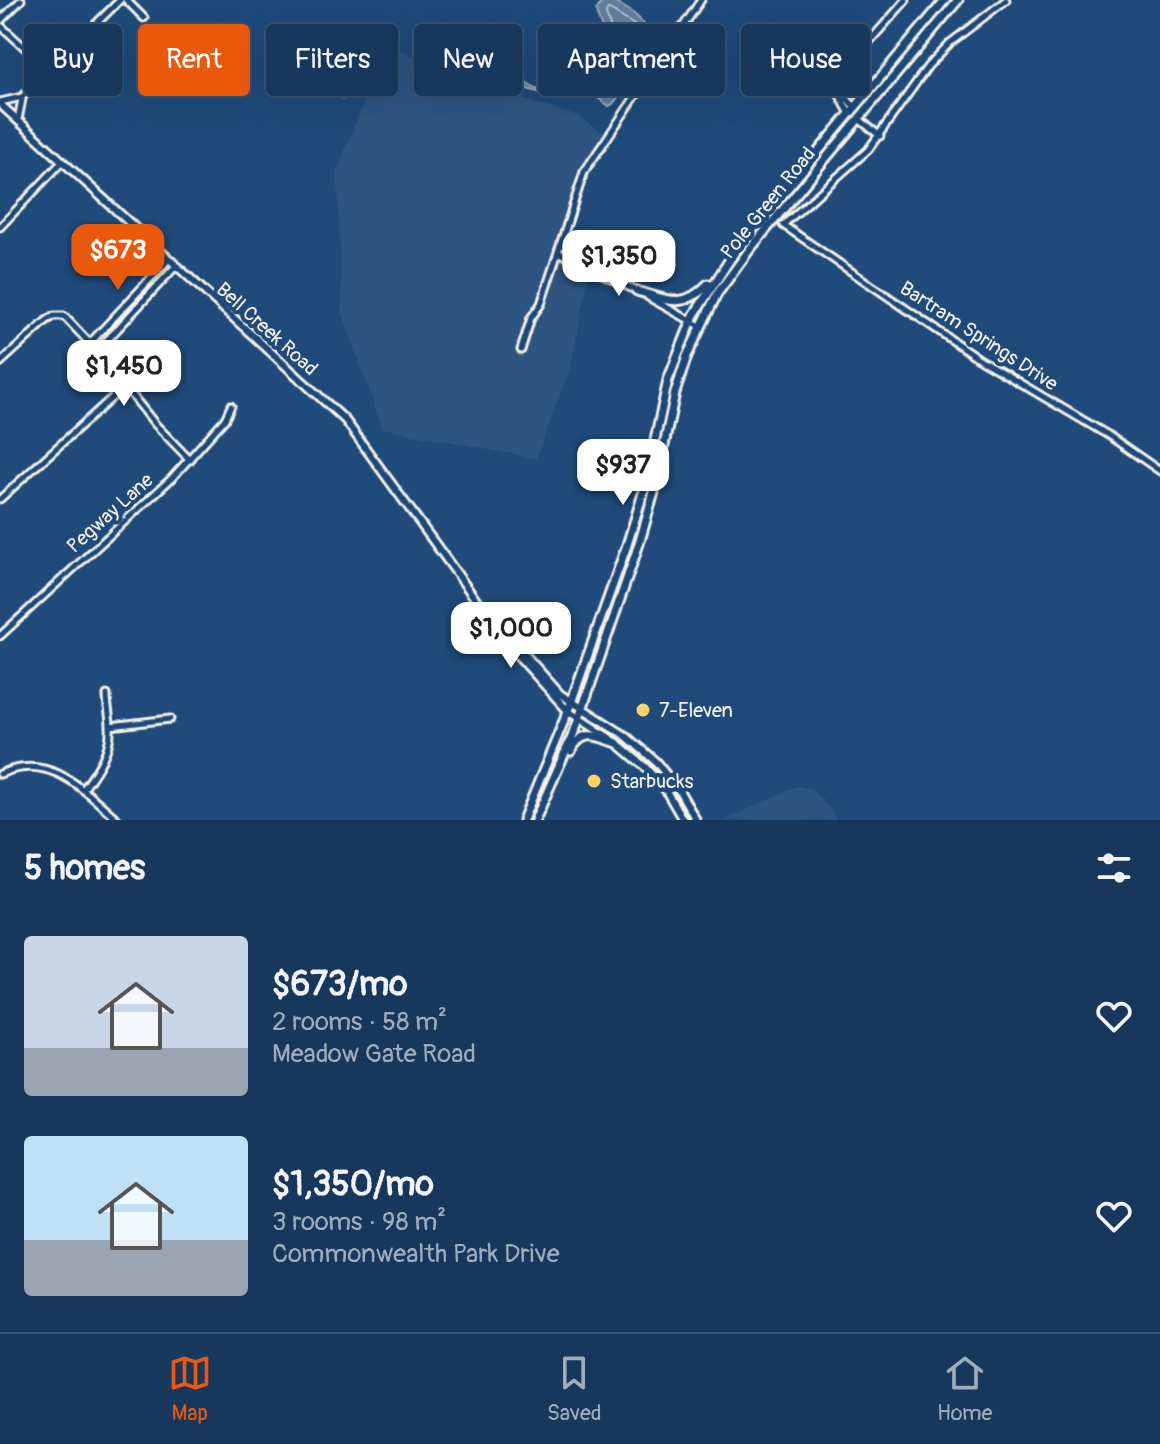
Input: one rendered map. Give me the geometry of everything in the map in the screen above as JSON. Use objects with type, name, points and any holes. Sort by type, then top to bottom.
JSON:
[{"type":"main road","name":"Pole Green Road","points":[[523,820],[568,711],[637,514],[668,380],[691,321],[718,274],[945,0]]},
{"type":"main road","name":"Pole Green Road","points":[[535,820],[583,709],[648,518],[678,383],[700,326],[737,264],[958,0]]},
{"type":"main road","points":[[819,151],[832,142],[851,120],[859,119],[855,107]]},
{"type":"main road","points":[[637,291],[679,302],[698,294],[718,274]]},
{"type":"main road","points":[[544,803],[579,739],[591,735],[617,743]]},
{"type":"street","points":[[21,0],[0,23],[24,46]]},
{"type":"street","points":[[96,24],[120,0]]},
{"type":"street","points":[[126,0],[144,18]]},
{"type":"street","points":[[521,350],[531,318],[541,304],[588,165],[701,0]]},
{"type":"street","points":[[855,107],[843,93],[844,79],[906,0]]},
{"type":"street","points":[[859,119],[880,136],[938,56],[958,36],[1006,0]]},
{"type":"street","points":[[0,103],[22,97]]},
{"type":"street","points":[[18,121],[22,97]]},
{"type":"street","name":"Bell Creek Road","points":[[0,103],[345,420],[511,648],[568,711],[617,743],[652,774],[683,820]]},
{"type":"street","name":"Bartram Springs Drive","points":[[880,136],[783,225],[985,363],[1108,435],[1160,471]]},
{"type":"street","points":[[0,227],[62,162]]},
{"type":"street","points":[[558,252],[700,326]]},
{"type":"street","points":[[90,343],[168,260]]},
{"type":"street","points":[[97,351],[175,267]]},
{"type":"street","points":[[0,363],[46,321],[60,315],[68,319],[155,424],[190,460]]},
{"type":"street","points":[[0,499],[125,386]]},
{"type":"street","name":"Pegway Lane","points":[[0,636],[190,460],[225,419],[231,406]]},
{"type":"street","name":"Bell Creek Road","points":[[481,606],[554,687],[571,702],[643,749],[669,777],[696,820]]},
{"type":"street","points":[[83,790],[106,751],[110,726],[107,695]]},
{"type":"street","points":[[110,726],[170,719]]},
{"type":"street","points":[[0,774],[21,767],[47,768],[83,790],[118,820]]},
{"type":"shaded area","points":[[398,49],[414,57],[414,96],[513,96],[577,116],[614,139],[590,171],[567,243],[593,256],[571,366],[536,459],[382,428],[342,312],[337,170],[366,96],[398,96]]},
{"type":"shaded area","points":[[794,787],[810,789],[822,799],[837,820],[726,820]]},
{"type":"water","points":[[602,0],[608,1],[620,5],[644,24],[600,24],[596,12]]},
{"type":"water","points":[[522,80],[538,90],[522,88]]},
{"type":"water","points":[[595,96],[619,96],[609,106]]},
{"type":"place","name":"7-Eleven","points":[[643,710]]},
{"type":"place","name":"Starbucks","points":[[594,781]]}]
